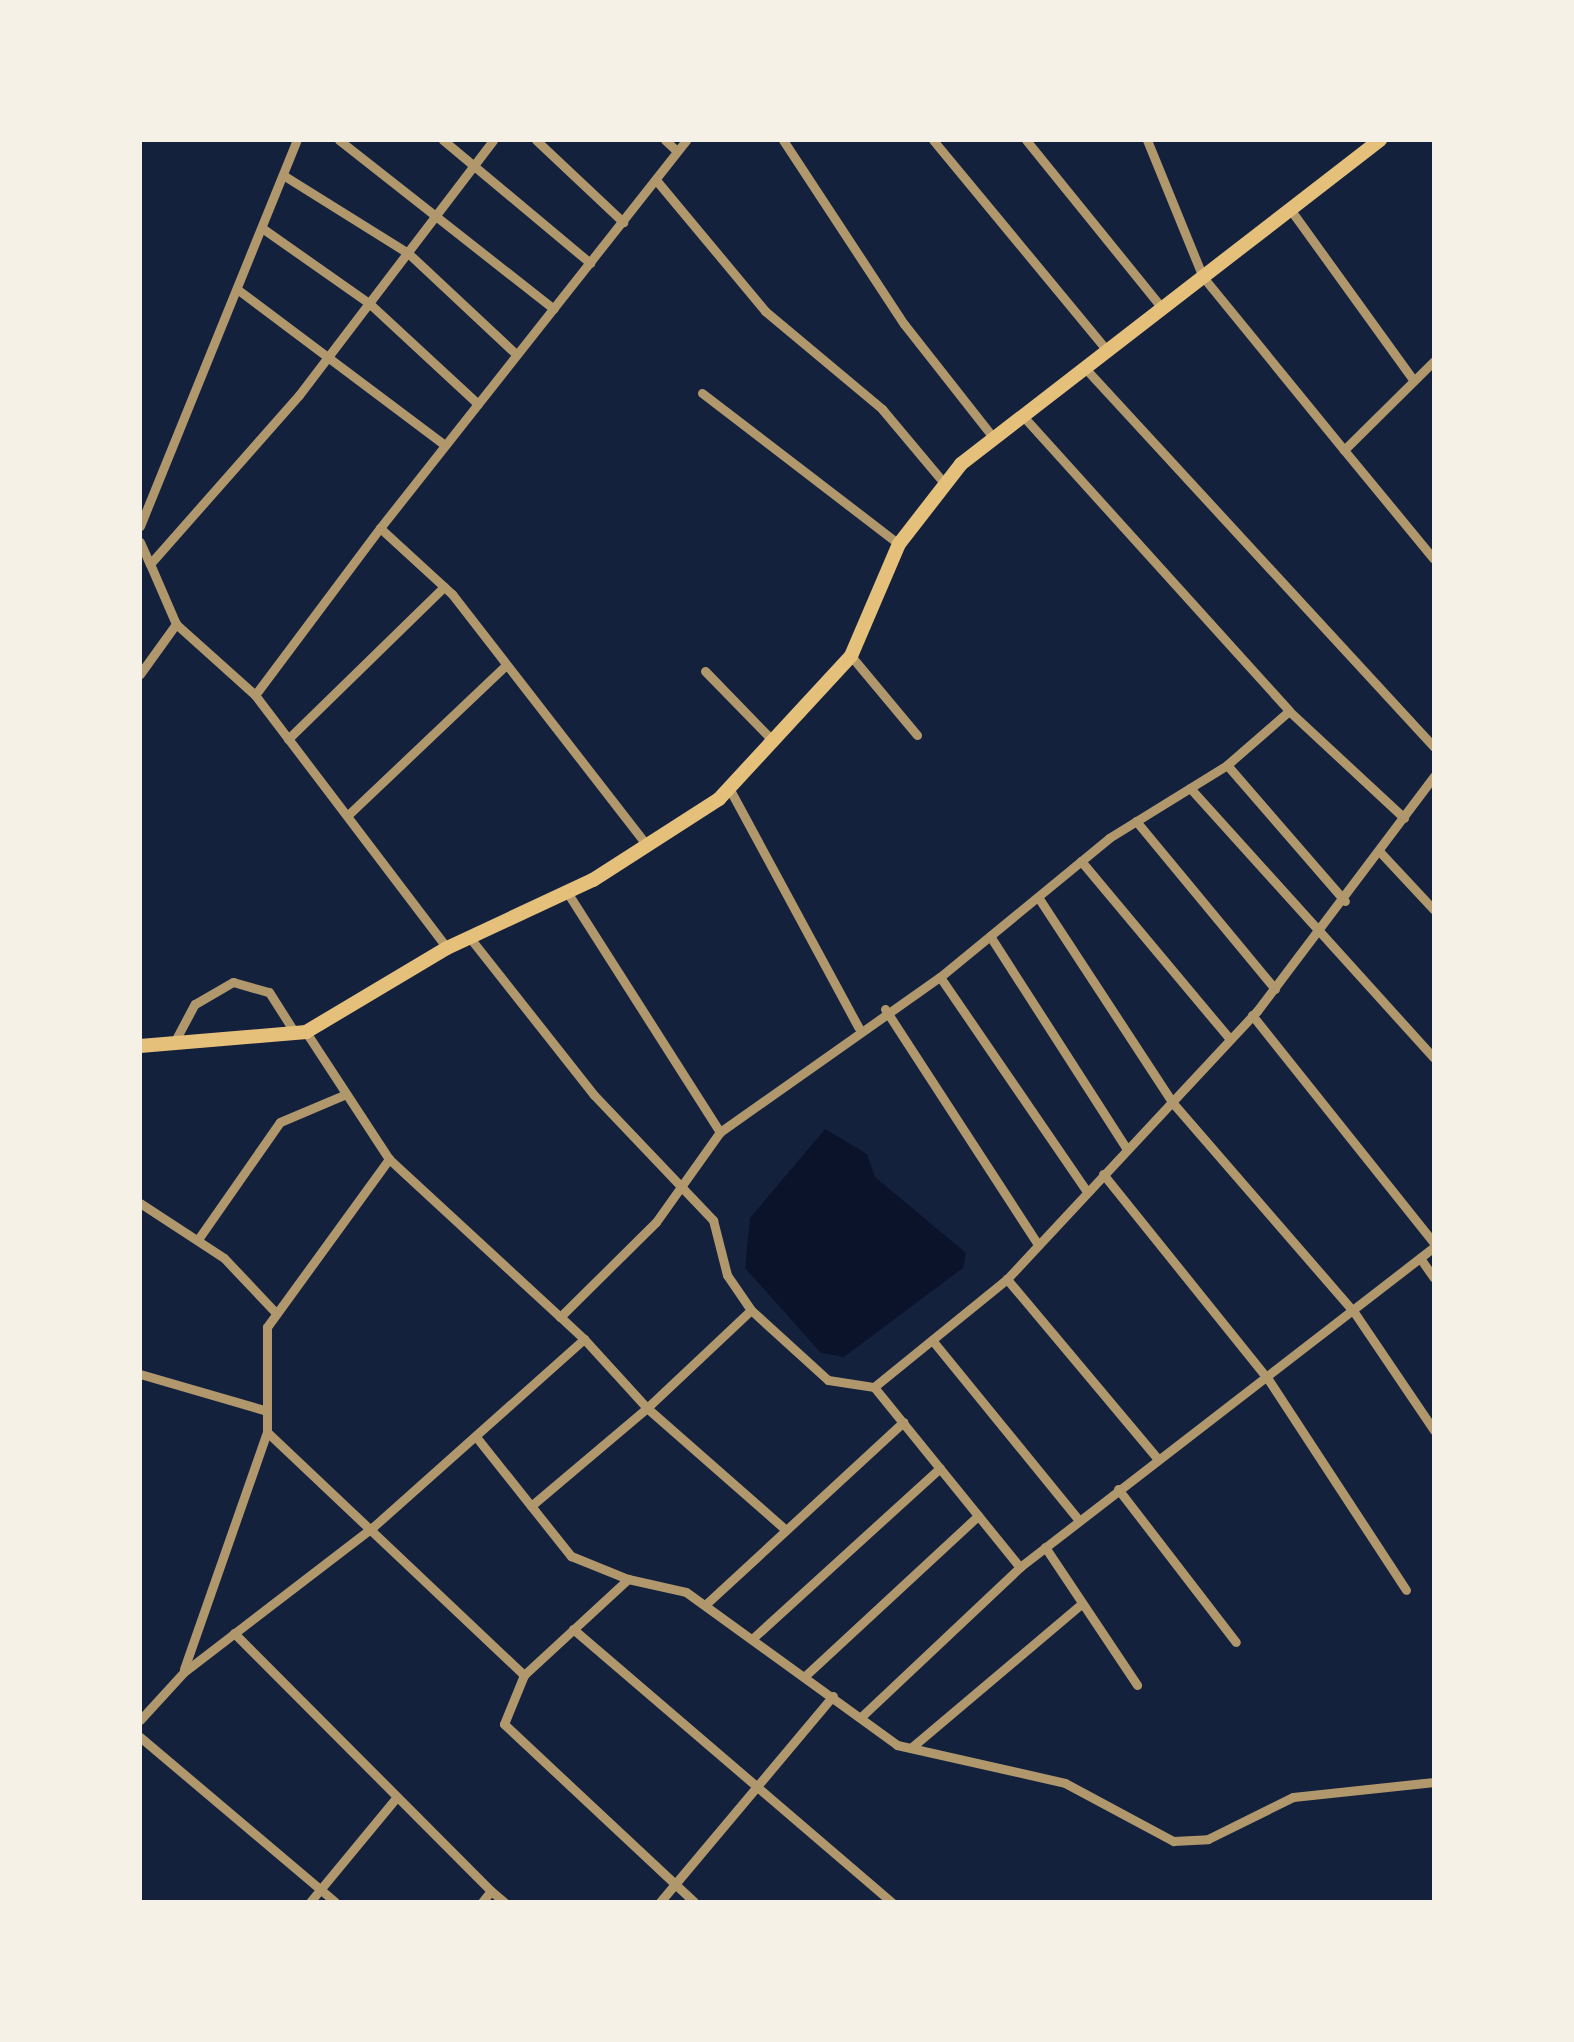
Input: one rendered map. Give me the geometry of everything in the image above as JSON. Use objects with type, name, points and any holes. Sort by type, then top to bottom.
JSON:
[{"type":"main road","points":[[142,1040],[301,1033],[447,948],[567,892],[647,845],[729,788],[850,656],[899,544],[945,484],[1020,413],[1380,140]]},
{"type":"street","points":[[140,526],[298,140]]},
{"type":"street","points":[[339,140],[440,210],[554,309]]},
{"type":"street","points":[[443,140],[590,264]]},
{"type":"street","points":[[150,564],[329,357],[492,140]]},
{"type":"street","points":[[536,140],[623,222]]},
{"type":"street","points":[[665,140],[677,151]]},
{"type":"street","points":[[255,695],[515,352],[554,309],[686,140]]},
{"type":"street","points":[[783,140],[904,324],[993,438]]},
{"type":"street","points":[[933,140],[1105,348]]},
{"type":"street","points":[[1026,140],[1161,307]]},
{"type":"street","points":[[1147,140],[1202,277],[1434,558]]},
{"type":"street","points":[[283,176],[408,252],[515,352]]},
{"type":"street","points":[[656,180],[765,311],[882,410],[945,484]]},
{"type":"street","points":[[1290,208],[1411,377]]},
{"type":"street","points":[[262,228],[370,304],[478,404]]},
{"type":"street","points":[[237,290],[445,446]]},
{"type":"street","points":[[1082,364],[1434,747]]},
{"type":"street","points":[[1344,450],[1411,377],[1432,365]]},
{"type":"street","points":[[702,392],[899,544]]},
{"type":"street","points":[[1020,413],[1288,711],[1404,818]]},
{"type":"street","points":[[380,528],[444,587],[647,845]]},
{"type":"street","points":[[140,542],[176,624],[255,695],[447,948]]},
{"type":"street","points":[[288,739],[444,587]]},
{"type":"street","points":[[140,674],[176,624]]},
{"type":"street","points":[[850,656],[918,735]]},
{"type":"street","points":[[348,815],[504,668]]},
{"type":"street","points":[[706,671],[773,741]]},
{"type":"street","points":[[560,1317],[681,1188],[720,1132],[858,1027],[940,977],[1081,861],[1227,765],[1288,711]]},
{"type":"street","points":[[1227,765],[1345,900]]},
{"type":"street","points":[[874,1387],[1006,1278],[1252,1015],[1317,938],[1434,776]]},
{"type":"street","points":[[729,788],[858,1027]]},
{"type":"street","points":[[1190,788],[1317,938],[1434,1058]]},
{"type":"street","points":[[1136,822],[1274,989]]},
{"type":"street","points":[[1380,852],[1434,910]]},
{"type":"street","points":[[1081,861],[1230,1039]]},
{"type":"street","points":[[567,892],[720,1132]]},
{"type":"street","points":[[1038,897],[1172,1102],[1354,1312],[1434,1430]]},
{"type":"street","points":[[990,936],[1127,1149]]},
{"type":"street","points":[[470,938],[681,1188],[713,1220],[726,1275],[751,1310],[828,1380],[874,1387],[1020,1567]]},
{"type":"street","points":[[940,977],[1087,1192]]},
{"type":"street","points":[[176,1039],[196,1004],[233,982],[268,992],[389,1159],[584,1338],[647,1408],[786,1530]]},
{"type":"street","points":[[885,1009],[1038,1245]]},
{"type":"street","points":[[861,1718],[1020,1567],[1157,1458],[1268,1379],[1434,1245],[1252,1015]]},
{"type":"street","points":[[199,1238],[280,1122],[344,1095]]},
{"type":"street","points":[[184,1672],[267,1432],[267,1327],[389,1159]]},
{"type":"street","points":[[1103,1174],[1268,1379],[1406,1590]]},
{"type":"street","points":[[140,1203],[199,1238],[276,1313]]},
{"type":"street","points":[[1420,1258],[1434,1278]]},
{"type":"street","points":[[1006,1278],[1157,1458]]},
{"type":"street","points":[[531,1506],[647,1408],[751,1310]]},
{"type":"street","points":[[140,1720],[184,1672],[373,1527],[477,1438],[584,1338]]},
{"type":"street","points":[[932,1340],[1079,1520]]},
{"type":"street","points":[[140,1374],[267,1412]]},
{"type":"street","points":[[705,1605],[902,1422]]},
{"type":"street","points":[[267,1432],[373,1527],[524,1675]]},
{"type":"street","points":[[477,1438],[572,1556],[705,1605],[861,1718],[912,1748],[1065,1783],[1174,1842],[1208,1839],[1292,1797],[1434,1782]]},
{"type":"street","points":[[752,1638],[940,1468]]},
{"type":"street","points":[[1118,1489],[1236,1642]]},
{"type":"street","points":[[805,1676],[978,1516]]},
{"type":"street","points":[[1045,1547],[1138,1685]]},
{"type":"street","points":[[628,1579],[524,1675],[504,1724],[694,1902]]},
{"type":"street","points":[[912,1748],[1080,1604]]},
{"type":"street","points":[[573,1629],[892,1902]]},
{"type":"street","points":[[234,1633],[504,1902]]},
{"type":"street","points":[[660,1902],[833,1696]]},
{"type":"street","points":[[140,1737],[336,1902]]},
{"type":"street","points":[[310,1902],[397,1796]]},
{"type":"street","points":[[482,1902],[491,1891]]},
{"type":"water","points":[[825,1129],[867,1154],[875,1177],[966,1253],[963,1268],[844,1357],[821,1353],[745,1268],[750,1218]]}]
